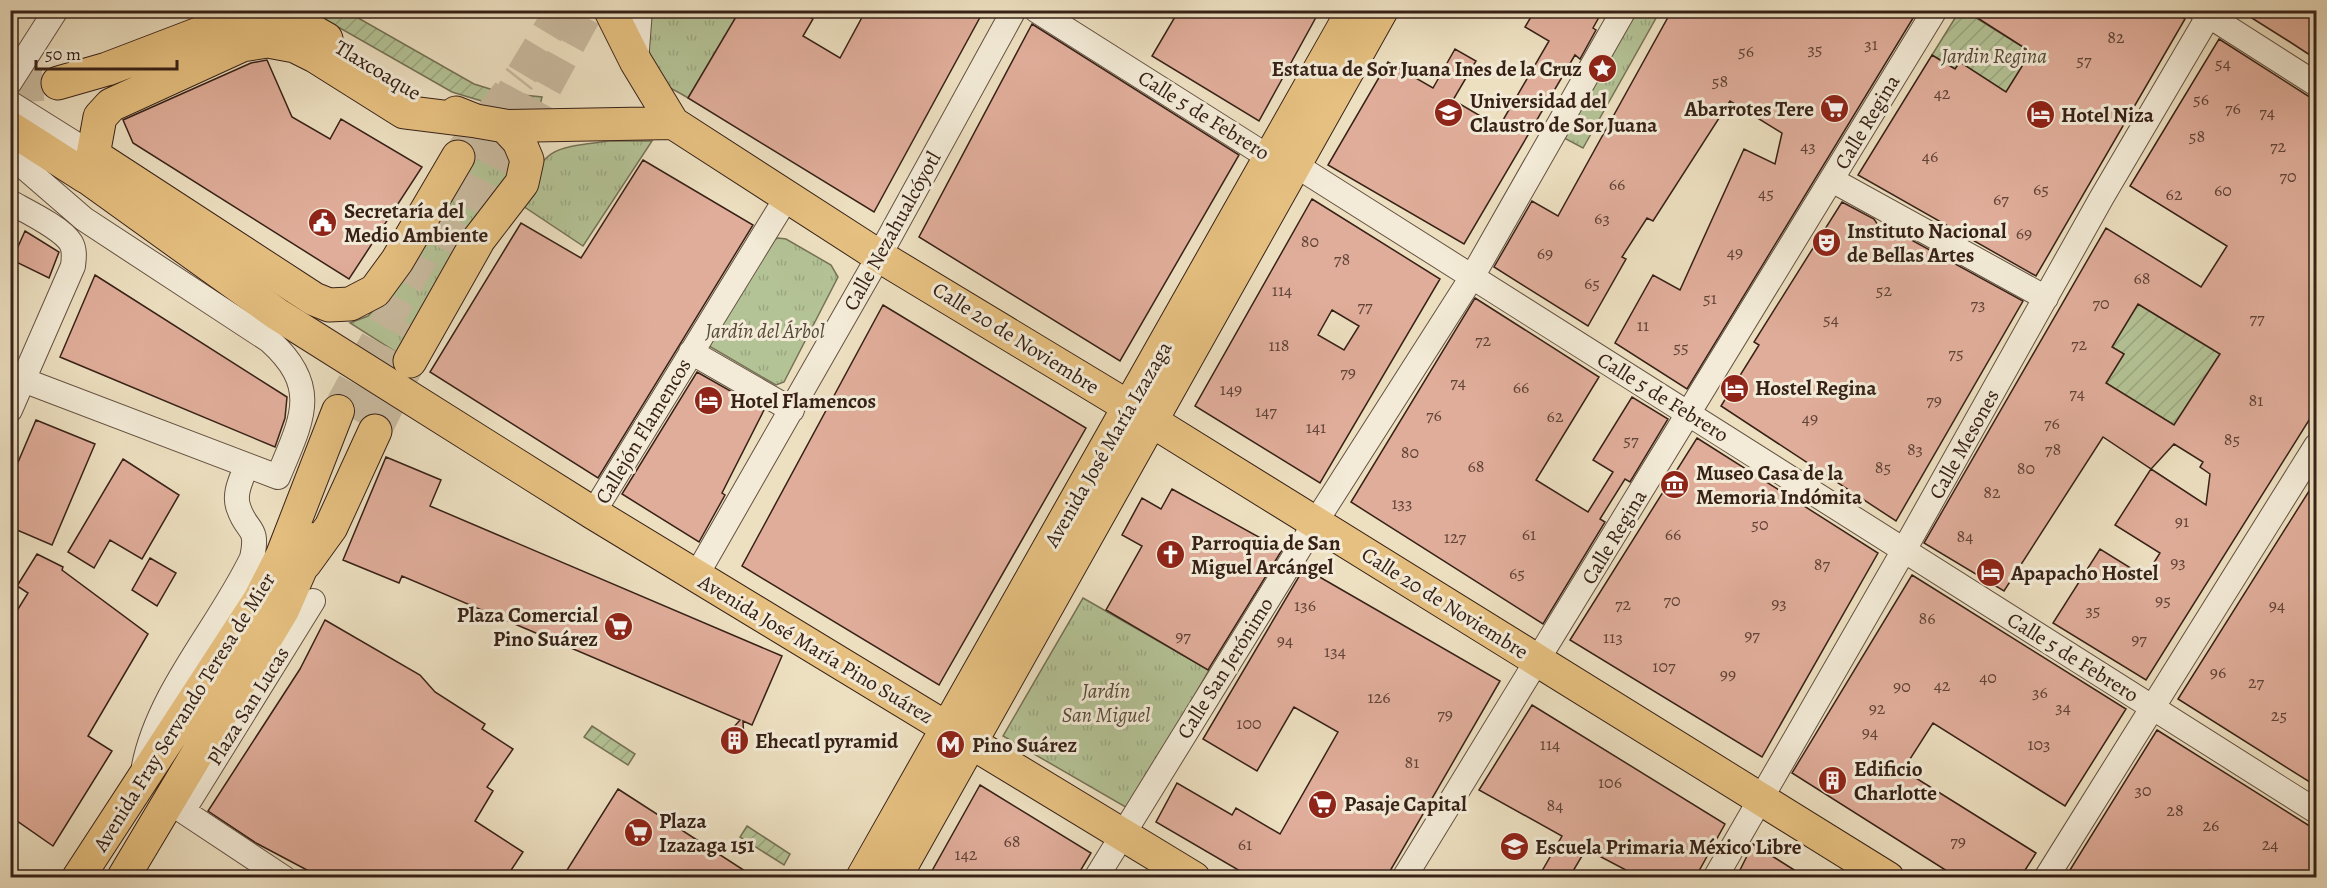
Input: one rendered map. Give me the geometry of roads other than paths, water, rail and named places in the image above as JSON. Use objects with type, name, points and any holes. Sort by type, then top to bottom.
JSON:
[{"type":"highway","name":"Tlaxcoaque","points":[[58,83],[107,69],[230,21],[280,19],[305,27],[438,106],[491,123]]},
{"type":"highway","points":[[89,166],[100,117],[111,105],[242,45],[268,41],[295,46],[315,56],[404,112],[491,123],[519,141],[526,160],[522,183],[479,239],[410,361]]},
{"type":"highway","points":[[10,128],[89,166],[145,188],[314,299],[329,304],[350,304],[375,291],[397,261],[458,157]]},
{"type":"highway","points":[[305,563],[331,527],[358,422]]},
{"type":"main road","points":[[610,10],[636,63],[673,123]]},
{"type":"main road","name":"Avenida José María Izazaga","points":[[1283,162],[1353,10]]},
{"type":"main road","name":"Avenida José María Izazaga","points":[[862,878],[959,736],[1283,162],[1382,10]]},
{"type":"main road","name":"Tlaxcoaque","points":[[491,123],[673,123]]},
{"type":"main road","name":"Calle 20 de Noviembre","points":[[673,123],[879,256],[1140,414],[1888,878]]},
{"type":"main road","name":"Avenida José María Pino Suárez","points":[[89,166],[277,314],[593,513],[1194,878]]},
{"type":"main road","name":"Avenida Fray Servando Teresa de Mier","points":[[78,878],[259,600],[358,422]]},
{"type":"main road","name":"Avenida Fray Servando Teresa de Mier","points":[[123,878],[176,805],[283,610],[305,563]]},
{"type":"main road","name":"Avenida José María Izazaga","points":[[895,878],[959,736]]},
{"type":"street","points":[[10,82],[56,10]]},
{"type":"street","points":[[636,63],[640,10]]},
{"type":"street","name":"Calle Nezahualcóyotl","points":[[696,576],[879,256],[1014,10]]},
{"type":"street","name":"Calle 5 de Febrero","points":[[1036,10],[1472,277],[2316,811]]},
{"type":"street","name":"Calle San Jerónimo","points":[[1096,878],[1315,523],[1472,277],[1624,10]]},
{"type":"street","name":"Calle Regina","points":[[1404,878],[1935,10]]},
{"type":"street","points":[[2207,12],[2316,84]]},
{"type":"street","name":"Calle Mesones","points":[[1715,878],[1759,798],[1904,550],[2207,12]]},
{"type":"street","points":[[10,104],[89,166]]},
{"type":"street","points":[[10,155],[84,219],[270,340],[289,358],[302,386],[302,419],[278,477],[246,467],[17,378]]},
{"type":"street","points":[[1832,180],[2046,298]]},
{"type":"street","name":"Callejón Flamencos","points":[[593,513],[787,197]]},
{"type":"street","points":[[10,202],[63,234],[71,243],[75,254],[73,266],[17,378],[10,410]]},
{"type":"street","points":[[692,352],[792,410]]},
{"type":"street","points":[[2046,878],[2316,446]]},
{"type":"street","points":[[140,784],[148,744],[161,714],[252,558],[253,533],[238,509],[237,490],[246,467]]},
{"type":"street","name":"Plaza San Lucas","points":[[176,805],[313,601]]},
{"type":"street","points":[[176,805],[284,878]]},
{"type":"tunnel","points":[[338,411],[520,78],[561,10]]},
{"type":"tunnel","points":[[454,255],[588,10]]},
{"type":"tunnel","points":[[458,157],[520,78]]},
{"type":"tunnel","points":[[10,87],[58,83]]},
{"type":"tunnel","points":[[362,424],[415,327]]},
{"type":"tunnel","points":[[375,431],[409,362]]},
{"type":"place","name":"Estatua de Sor Juana Ines de la Cruz","points":[[1603,69]]},
{"type":"place","name":"Abarrotes Tere","points":[[1835,109]]},
{"type":"place","name":"Universidad del Claustro de Sor Juana","points":[[1449,113]]},
{"type":"place","name":"Hotel Niza","points":[[2040,115]]},
{"type":"place","name":"Secretaría del Medio Ambiente","points":[[323,223]]},
{"type":"place","name":"Instituto Nacional de Bellas Artes","points":[[1826,243]]},
{"type":"place","name":"Hostel Regina","points":[[1734,388]]},
{"type":"place","name":"Hotel Flamencos","points":[[709,401]]},
{"type":"place","name":"Museo Casa de la Memoria Indómita","points":[[1675,485]]},
{"type":"place","name":"Parroquia de San Miguel Arcángel","points":[[1170,555]]},
{"type":"place","name":"Apapacho Hostel","points":[[1990,573]]},
{"type":"place","name":"Plaza Comercial Pino Suárez","points":[[619,627]]},
{"type":"place","name":"Ehecatl pyramid","points":[[734,741]]},
{"type":"place","name":"Pino Suárez","points":[[951,745]]},
{"type":"place","name":"Edificio Charlotte","points":[[1833,781]]},
{"type":"place","name":"Pasaje Capital","points":[[1323,804]]},
{"type":"place","name":"Plaza Izazaga 151","points":[[638,833]]},
{"type":"place","name":"Escuela Primaria México Libre","points":[[1514,847]]},
{"type":"park label","name":"Jardin Regina","points":[[1994,56]]},
{"type":"park label","name":"Jardín del Árbol","points":[[765,331]]},
{"type":"park label","name":"Jardín San Miguel","points":[[1106,703]]}]
